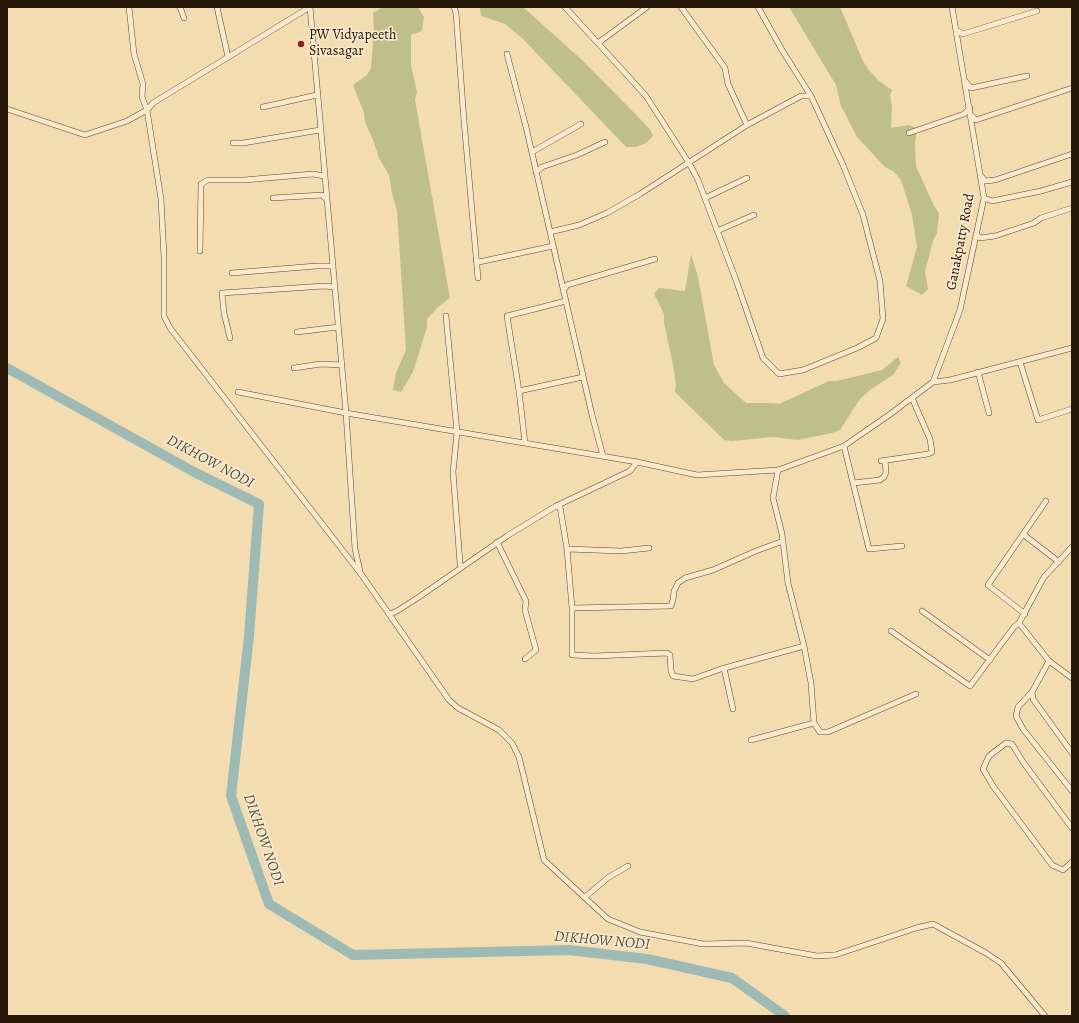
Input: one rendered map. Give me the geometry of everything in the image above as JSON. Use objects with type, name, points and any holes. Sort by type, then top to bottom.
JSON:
[{"type":"street","points":[[129,7],[134,54],[143,84],[142,97],[147,110],[161,199],[164,257],[164,316],[170,328],[361,574],[449,700],[458,708],[499,730],[512,743],[519,757],[544,860],[608,919],[640,932],[703,944],[746,943],[818,956],[835,955],[932,924],[986,953],[1001,963],[1046,1016]]},
{"type":"street","points":[[180,7],[184,18]]},
{"type":"street","points":[[217,7],[228,57]]},
{"type":"street","points":[[7,109],[85,135],[127,122],[147,110],[153,103],[310,7],[346,413],[355,549],[361,574]]},
{"type":"street","points":[[454,7],[456,14],[478,278]]},
{"type":"street","points":[[565,7],[646,96],[689,163],[705,198],[763,358],[779,374],[803,370],[857,348],[876,338],[883,319],[880,281],[863,215],[843,165],[811,96],[782,50],[758,7]]},
{"type":"street","points":[[598,43],[647,7]]},
{"type":"street","points":[[681,7],[726,68],[728,84],[747,125]]},
{"type":"street","name":"Ganakpatty Road","points":[[933,382],[960,310],[984,198],[952,7]]},
{"type":"street","points":[[956,30],[963,34],[1038,12]]},
{"type":"street","points":[[507,54],[532,152],[583,377],[603,456]]},
{"type":"street","points":[[965,80],[970,88],[1026,76]]},
{"type":"street","points":[[971,115],[976,120],[1072,88]]},
{"type":"street","points":[[263,107],[317,95]]},
{"type":"street","points":[[550,232],[579,225],[607,213],[689,163],[747,125],[801,96],[811,96]]},
{"type":"street","points":[[909,133],[964,114],[970,108]]},
{"type":"street","points":[[532,152],[581,124]]},
{"type":"street","points":[[233,143],[243,143],[320,130]]},
{"type":"street","points":[[536,172],[542,167],[577,155],[605,142]]},
{"type":"street","points":[[981,176],[985,180],[995,180],[1072,154]]},
{"type":"street","points":[[200,251],[201,184],[208,180],[244,180],[313,174],[324,176]]},
{"type":"street","points":[[705,198],[747,178]]},
{"type":"street","points":[[984,198],[992,201],[1041,191],[1072,182]]},
{"type":"street","points":[[273,198],[322,195],[326,199]]},
{"type":"street","points":[[976,234],[980,238],[995,236],[1034,224],[1041,218],[1072,208]]},
{"type":"street","points":[[717,231],[754,215]]},
{"type":"street","points":[[476,259],[479,262],[553,246]]},
{"type":"street","points":[[563,291],[567,285],[655,259]]},
{"type":"street","points":[[232,273],[332,266]]},
{"type":"street","points":[[230,338],[224,312],[222,293],[324,286],[334,287]]},
{"type":"street","points":[[525,444],[519,392],[507,316],[566,301]]},
{"type":"street","points":[[446,316],[457,432],[453,472],[457,539],[461,566]]},
{"type":"street","points":[[297,332],[338,327]]},
{"type":"street","points":[[238,392],[346,413],[637,462],[697,475],[778,470],[844,446],[933,382],[950,380],[1072,348]]},
{"type":"street","points":[[1020,362],[1038,420],[1072,409]]},
{"type":"street","points":[[294,368],[321,364],[342,365]]},
{"type":"street","points":[[978,372],[989,413]]},
{"type":"street","points":[[519,392],[583,377]]},
{"type":"street","points":[[853,483],[880,480],[884,477],[886,472],[883,461],[928,454],[932,452],[930,440],[912,398]]},
{"type":"street","points":[[844,446],[869,549],[902,546]]},
{"type":"street","points":[[390,614],[419,597],[497,542],[556,506],[630,471],[637,462]]},
{"type":"street","points":[[778,470],[773,498],[783,541],[788,583],[804,646],[811,683],[814,723],[820,732],[828,732],[916,694]]},
{"type":"street","points":[[1024,614],[988,585],[1024,535],[1046,501]]},
{"type":"street","points":[[556,506],[560,508],[567,549],[572,608],[572,655],[594,656],[667,653],[670,655],[671,672],[673,676],[692,679],[724,668],[804,646]]},
{"type":"street","points":[[1024,535],[1059,562]]},
{"type":"street","points":[[572,608],[671,606],[674,591],[678,583],[685,578],[713,570],[783,541]]},
{"type":"street","points":[[497,542],[526,601],[526,610],[536,650],[525,659]]},
{"type":"street","points":[[891,631],[970,686],[1014,627],[1020,623],[1044,577],[1072,547]]},
{"type":"street","points":[[567,549],[621,551],[649,548]]},
{"type":"street","points":[[922,611],[990,660]]},
{"type":"street","points":[[1020,623],[1049,661],[1072,678]]},
{"type":"street","points":[[1049,661],[1032,692],[1018,707],[1016,716],[1023,729],[1072,791]]},
{"type":"street","points":[[724,668],[733,709]]},
{"type":"street","points":[[1032,692],[1033,699],[1072,753]]},
{"type":"street","points":[[751,740],[814,723]]},
{"type":"street","points":[[1072,828],[1023,762],[1012,744],[1006,743],[989,756],[983,769],[993,786],[1052,865],[1063,870],[1072,862]]},
{"type":"street","points":[[585,897],[608,877],[628,866]]},
{"type":"green space","points":[[383,7],[418,7],[424,17],[422,31],[411,35],[411,65],[417,92],[415,100],[450,298],[438,307],[427,319],[427,327],[413,372],[401,392],[393,390],[396,373],[406,350],[397,210],[392,194],[389,175],[379,158],[353,85],[367,75],[371,68],[374,31],[373,13]]},
{"type":"green space","points":[[480,7],[523,7],[582,60],[650,129],[653,136],[646,143],[636,147],[626,147],[523,39],[505,24],[481,16]]},
{"type":"green space","points":[[789,7],[840,7],[863,61],[868,69],[878,80],[892,90],[890,96],[892,105],[891,128],[909,125],[917,128],[915,144],[916,166],[934,206],[939,213],[937,233],[933,241],[925,272],[928,289],[922,295],[906,286],[917,247],[912,215],[901,180],[893,171],[885,167],[857,137],[841,106],[836,85]]},
{"type":"green space","points":[[691,254],[698,277],[714,365],[724,383],[746,403],[779,404],[829,381],[837,381],[882,370],[898,357],[901,363],[893,375],[870,390],[860,399],[840,430],[798,440],[773,437],[732,441],[724,440],[675,392],[676,385],[664,323],[664,314],[654,294],[659,288],[685,291]]},
{"type":"waterway","name":"DIKHOW NODI","points":[[7,368],[194,472],[259,504],[249,636],[231,796],[269,904],[353,955],[569,950],[647,959],[732,978],[785,1016]]},
{"type":"place","name":"PW Vidyapeeth Sivasagar","points":[[301,44]]}]
